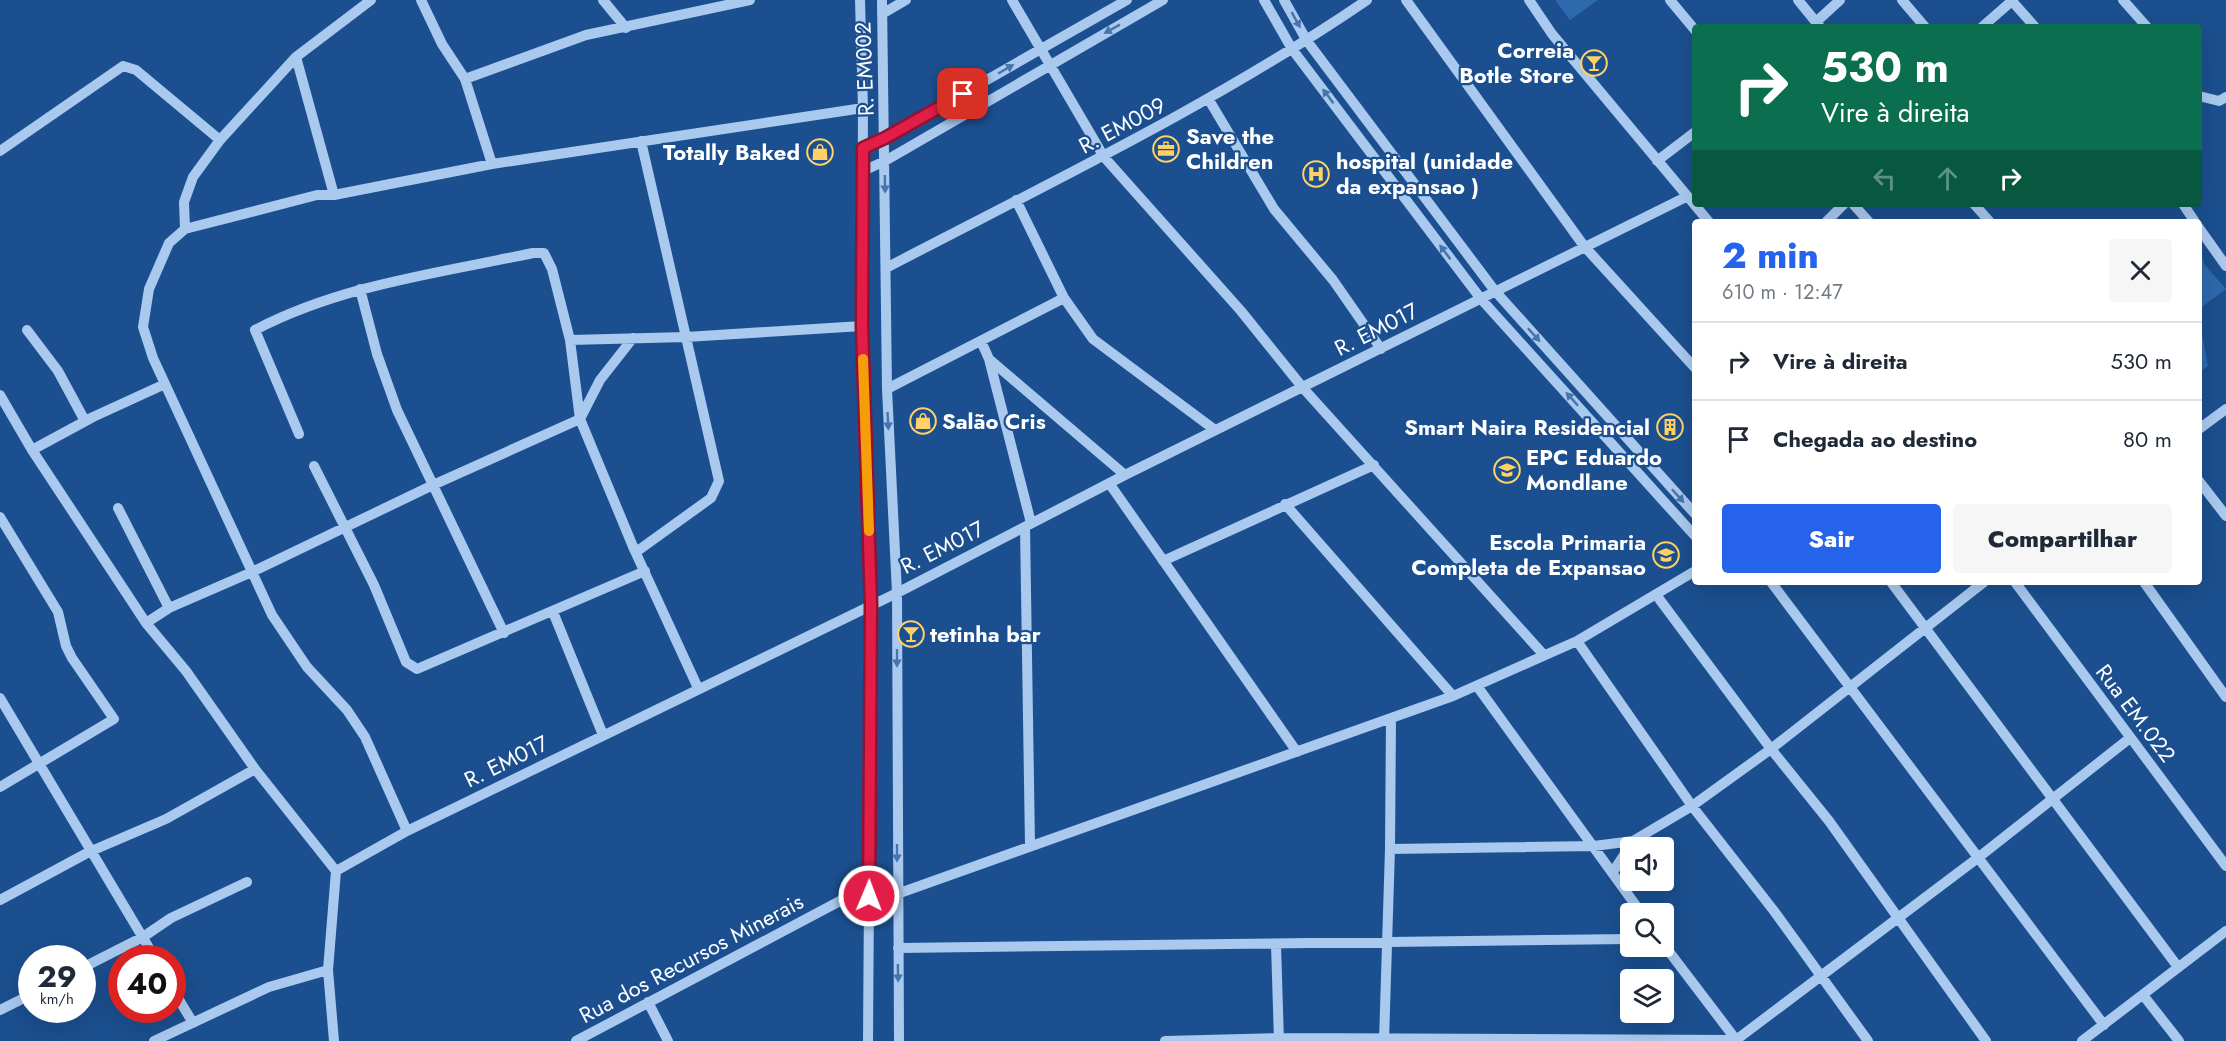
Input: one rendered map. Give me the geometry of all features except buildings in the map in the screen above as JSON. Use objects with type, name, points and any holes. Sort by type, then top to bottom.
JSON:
[{"type":"street","points":[[186,229],[184,202],[193,177],[220,140],[296,57],[371,0]]},
{"type":"street","points":[[421,0],[442,44],[465,79],[492,164]]},
{"type":"street","points":[[603,0],[626,28]]},
{"type":"street","points":[[465,79],[586,35],[750,0]]},
{"type":"street","points":[[860,0],[863,108],[862,326],[871,605],[868,1041]]},
{"type":"street","name":"R. EM002","points":[[882,0],[887,389],[897,593],[899,1041]]},
{"type":"street","points":[[882,14],[906,0]]},
{"type":"street","points":[[1012,0],[1104,157],[1241,311],[1303,388],[1543,654]]},
{"type":"street","points":[[863,148],[885,138],[1127,0]]},
{"type":"street","points":[[863,171],[885,161],[1163,0]]},
{"type":"street","points":[[1264,0],[1292,49],[1481,298],[1692,533]]},
{"type":"street","points":[[1284,0],[1307,41],[1495,291],[1692,511]]},
{"type":"street","name":"R. EM009","points":[[886,268],[1104,157],[1209,100],[1307,41],[1367,0]]},
{"type":"street","points":[[1406,0],[1584,246],[1692,365]]},
{"type":"street","points":[[1529,0],[1552,34],[1692,204]]},
{"type":"street","points":[[1670,0],[1692,26]]},
{"type":"street","points":[[1798,0],[1817,24]]},
{"type":"street","points":[[1819,24],[1840,0]]},
{"type":"street","points":[[1902,0],[1922,24]]},
{"type":"street","points":[[1985,24],[2012,0],[2032,24]]},
{"type":"street","points":[[2123,0],[2144,24]]},
{"type":"street","points":[[296,57],[334,195]]},
{"type":"street","points":[[0,151],[123,66],[136,70],[220,140]]},
{"type":"street","points":[[2202,97],[2219,101],[2226,97]]},
{"type":"street","points":[[1209,100],[1274,209],[1333,280],[1381,349]]},
{"type":"street","points":[[407,831],[365,737],[347,710],[307,667],[272,615],[165,384],[143,327],[149,289],[169,243],[186,229],[316,195],[334,195],[492,164],[863,108]]},
{"type":"street","points":[[1657,161],[1692,134]]},
{"type":"street","points":[[636,552],[711,498],[719,481],[641,141]]},
{"type":"street","name":"R. EM017","points":[[336,871],[407,831],[897,593],[1109,483],[1686,197]]},
{"type":"street","points":[[1016,200],[1064,298],[1093,339],[1215,430]]},
{"type":"street","points":[[1695,207],[1706,219]]},
{"type":"street","points":[[1829,219],[1841,207]]},
{"type":"street","points":[[1856,207],[1866,219]]},
{"type":"street","points":[[1977,207],[1987,219]]},
{"type":"street","points":[[2202,232],[2226,266]]},
{"type":"street","points":[[299,434],[255,330],[292,310],[360,289],[533,253],[544,253],[552,269],[570,340],[580,419],[636,552],[698,688]]},
{"type":"street","points":[[360,289],[377,354],[397,410],[504,633]]},
{"type":"street","points":[[887,389],[1064,298]]},
{"type":"street","points":[[570,340],[686,337],[862,326]]},
{"type":"street","points":[[27,330],[58,371],[85,421]]},
{"type":"street","points":[[146,622],[169,608],[252,572],[433,485],[580,419],[600,380],[633,338]]},
{"type":"street","points":[[981,341],[989,359],[1028,525],[1030,845]]},
{"type":"street","points":[[989,359],[1125,475]]},
{"type":"street","points":[[32,450],[85,421],[165,384]]},
{"type":"street","points":[[0,395],[32,450],[146,622],[186,671],[255,769],[336,871],[328,970],[334,1041]]},
{"type":"street","points":[[2202,427],[2226,409]]},
{"type":"street","points":[[1163,561],[1374,465]]},
{"type":"street","points":[[314,466],[374,585],[406,662],[417,669],[645,571]]},
{"type":"street","points":[[1109,483],[1297,752]]},
{"type":"street","points":[[2202,485],[2226,516]]},
{"type":"street","points":[[1286,504],[1453,696]]},
{"type":"street","points":[[118,508],[169,608]]},
{"type":"street","points":[[0,517],[58,612],[66,646],[72,658],[114,719],[0,788]]},
{"type":"street","points":[[869,896],[897,894],[1453,696],[1543,654],[1577,641],[1692,574]]},
{"type":"street","points":[[1773,585],[1848,688],[1979,857],[2104,1025]]},
{"type":"street","points":[[1893,585],[2178,967]]},
{"type":"street","points":[[1640,837],[1692,806],[1771,749],[1980,585]]},
{"type":"street","name":"Rua EM.022","points":[[2017,585],[2226,866]]},
{"type":"street","points":[[2146,585],[2226,697]]},
{"type":"street","points":[[1657,596],[1771,749],[1829,821],[1986,1041]]},
{"type":"street","points":[[553,612],[603,735]]},
{"type":"street","points":[[1577,641],[1692,806],[1869,1041]]},
{"type":"street","points":[[1477,686],[1634,903]]},
{"type":"street","points":[[0,698],[89,852],[148,945]]},
{"type":"street","points":[[1384,1041],[1390,849],[1391,718]]},
{"type":"street","points":[[1165,1041],[1737,1041],[1979,857],[2130,738]]},
{"type":"street","points":[[0,900],[89,852],[166,819],[255,769]]},
{"type":"street","points":[[1390,849],[1594,846],[1620,843]]},
{"type":"street","points":[[1613,872],[1620,861]]},
{"type":"street","points":[[96,961],[143,937],[171,918],[247,882]]},
{"type":"street","name":"Rua dos Recursos Minerais","points":[[576,1041],[855,893],[869,896]]},
{"type":"street","points":[[2082,1041],[2226,931]]},
{"type":"street","points":[[898,948],[1620,939]]},
{"type":"street","points":[[1276,945],[1279,1040]]},
{"type":"street","points":[[1673,957],[1737,1041]]},
{"type":"street","points":[[154,1041],[269,987],[328,970]]},
{"type":"street","points":[[2143,995],[2179,1041]]},
{"type":"street","points":[[0,1010],[18,1001]]},
{"type":"street","points":[[648,1002],[668,1041]]},
{"type":"street","points":[[186,1011],[193,1023]]},
{"type":"shaded area","points":[[1555,0],[1598,0],[1570,20]]},
{"type":"shaded area","points":[[2202,257],[2204,264],[2226,289],[2202,307]]},
{"type":"shaded area","points":[[2202,334],[2208,366],[2202,370]]},
{"type":"slow traffic","points":[[863,359],[869,531]]},
{"type":"place","name":"Correia Botle Store","points":[[1594,63]]},
{"type":"place","name":"Save the Children","points":[[1166,149]]},
{"type":"place","name":"Totally Baked","points":[[820,152]]},
{"type":"place","name":"hospital (unidade da expansao )","points":[[1316,174]]},
{"type":"place","name":"Salão Cris","points":[[923,421]]},
{"type":"place","name":"Smart Naira Residencial","points":[[1670,427]]},
{"type":"place","name":"EPC Eduardo Mondlane","points":[[1507,470]]},
{"type":"place","name":"Escola Primaria Completa de Expansao","points":[[1666,555]]},
{"type":"place","name":"tetinha bar","points":[[911,634]]},
{"type":"route","points":[[869,896],[871,605],[862,326],[863,148],[963,94]]}]
